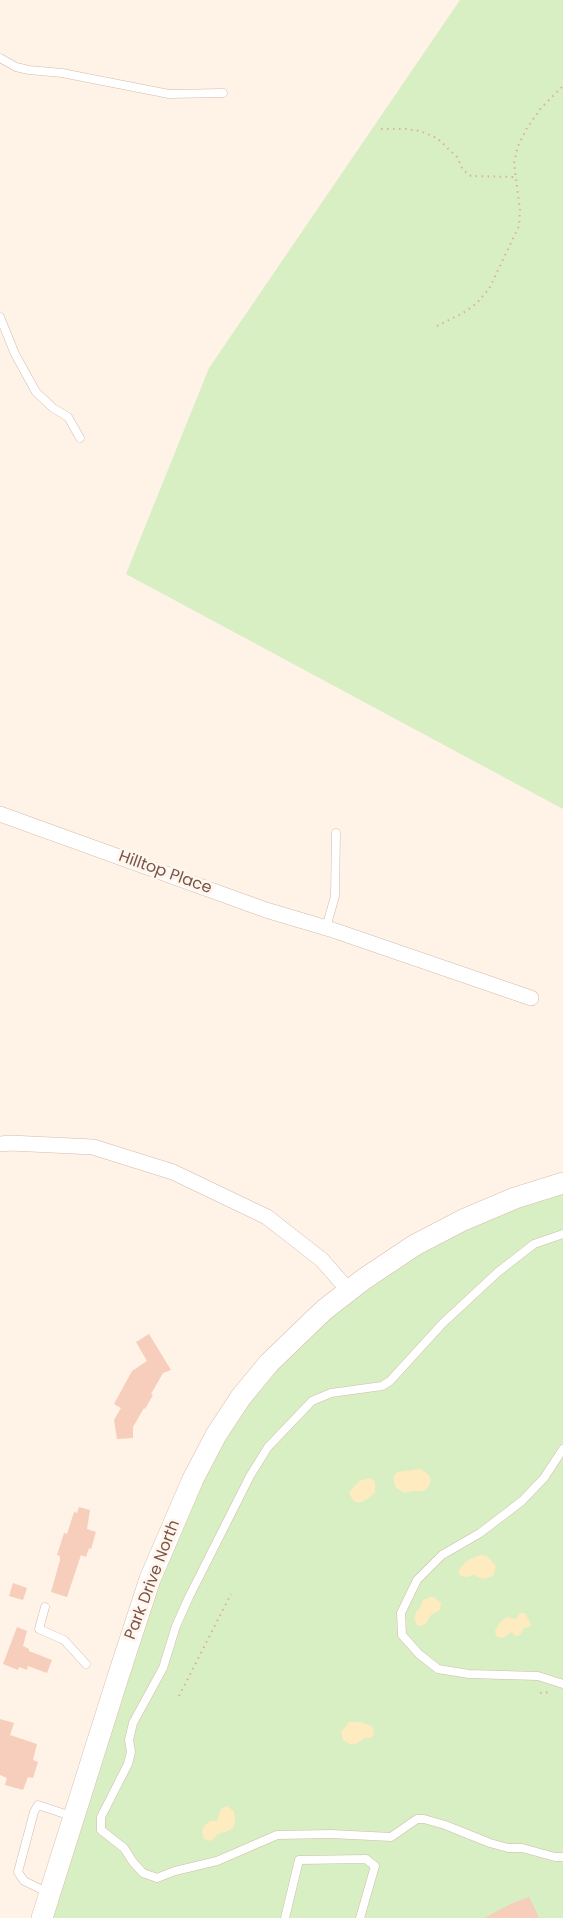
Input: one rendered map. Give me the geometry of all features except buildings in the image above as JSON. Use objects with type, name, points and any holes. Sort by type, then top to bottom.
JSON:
[{"type":"street","name":"Hilltop Place","points":[[0,814],[266,910],[328,928],[531,998]]},
{"type":"street","points":[[0,1144],[93,1147],[173,1172],[267,1217],[322,1260],[349,1291]]},
{"type":"street","name":"Park Drive North","points":[[42,1918],[150,1580],[193,1479],[216,1435],[248,1389],[269,1363],[324,1310],[364,1279],[415,1245],[463,1220],[514,1198],[563,1183]]},
{"type":"lane","points":[[0,58],[16,67],[29,70],[62,73],[170,94],[223,93]]},
{"type":"lane","points":[[0,317],[15,354],[36,392],[53,408],[68,417],[80,438]]},
{"type":"lane","points":[[328,928],[335,896],[336,834]]},
{"type":"lane","points":[[563,1234],[534,1244],[498,1272],[443,1323],[390,1382],[382,1386],[331,1393],[312,1401],[268,1447],[250,1476],[189,1598],[176,1626],[163,1668],[133,1723],[129,1740],[131,1752],[128,1764],[101,1817],[101,1830],[124,1848],[143,1873],[158,1878],[217,1860],[277,1835],[331,1834],[391,1837],[417,1820],[424,1819],[508,1848],[522,1848],[563,1857]]},
{"type":"lane","points":[[563,1449],[544,1478],[522,1501],[480,1533],[441,1555],[417,1580],[401,1613],[402,1635],[418,1654],[438,1669],[469,1674],[538,1676],[563,1684]]},
{"type":"lane","points":[[45,1607],[39,1629],[64,1640],[86,1664]]},
{"type":"lane","points":[[50,1894],[31,1886],[22,1879],[18,1872],[34,1812],[38,1805],[74,1817]]},
{"type":"lane","points":[[285,1918],[299,1860],[366,1859],[375,1866],[360,1918]]},
{"type":"path","points":[[437,327],[463,314],[476,304],[489,288],[519,226],[520,210],[514,163],[518,146],[541,108],[563,86]]},
{"type":"path","points":[[381,129],[420,131],[437,138],[457,157],[463,170],[471,176],[516,177]]},
{"type":"path","points":[[179,1696],[231,1594]]},
{"type":"green space","points":[[460,0],[563,0],[563,809],[126,574],[209,368]]},
{"type":"green space","points":[[563,1193],[563,1918],[48,1918],[162,1568],[201,1477],[242,1409],[293,1349],[361,1290],[445,1239],[537,1198]]},
{"type":"sand","points":[[421,1469],[429,1475],[431,1480],[424,1491],[405,1493],[396,1488],[393,1477],[397,1472]]},
{"type":"sand","points":[[371,1478],[375,1482],[375,1493],[359,1503],[354,1501],[349,1494],[351,1490],[359,1481]]},
{"type":"sand","points":[[480,1555],[487,1556],[496,1566],[494,1574],[483,1579],[473,1575],[460,1576],[459,1570],[465,1563]]},
{"type":"sand","points":[[434,1597],[441,1603],[440,1610],[431,1615],[426,1624],[418,1626],[414,1619],[416,1612],[423,1600]]},
{"type":"sand","points":[[520,1613],[525,1613],[531,1624],[530,1627],[524,1628],[520,1635],[515,1636],[512,1632],[502,1638],[496,1636],[495,1631],[500,1622],[507,1617],[516,1619]]},
{"type":"sand","points":[[349,1722],[369,1725],[373,1727],[374,1734],[371,1738],[350,1744],[343,1740],[341,1732]]},
{"type":"sand","points":[[227,1806],[234,1811],[234,1827],[218,1834],[211,1841],[204,1839],[202,1831],[204,1826],[210,1821],[217,1821],[221,1809]]}]
